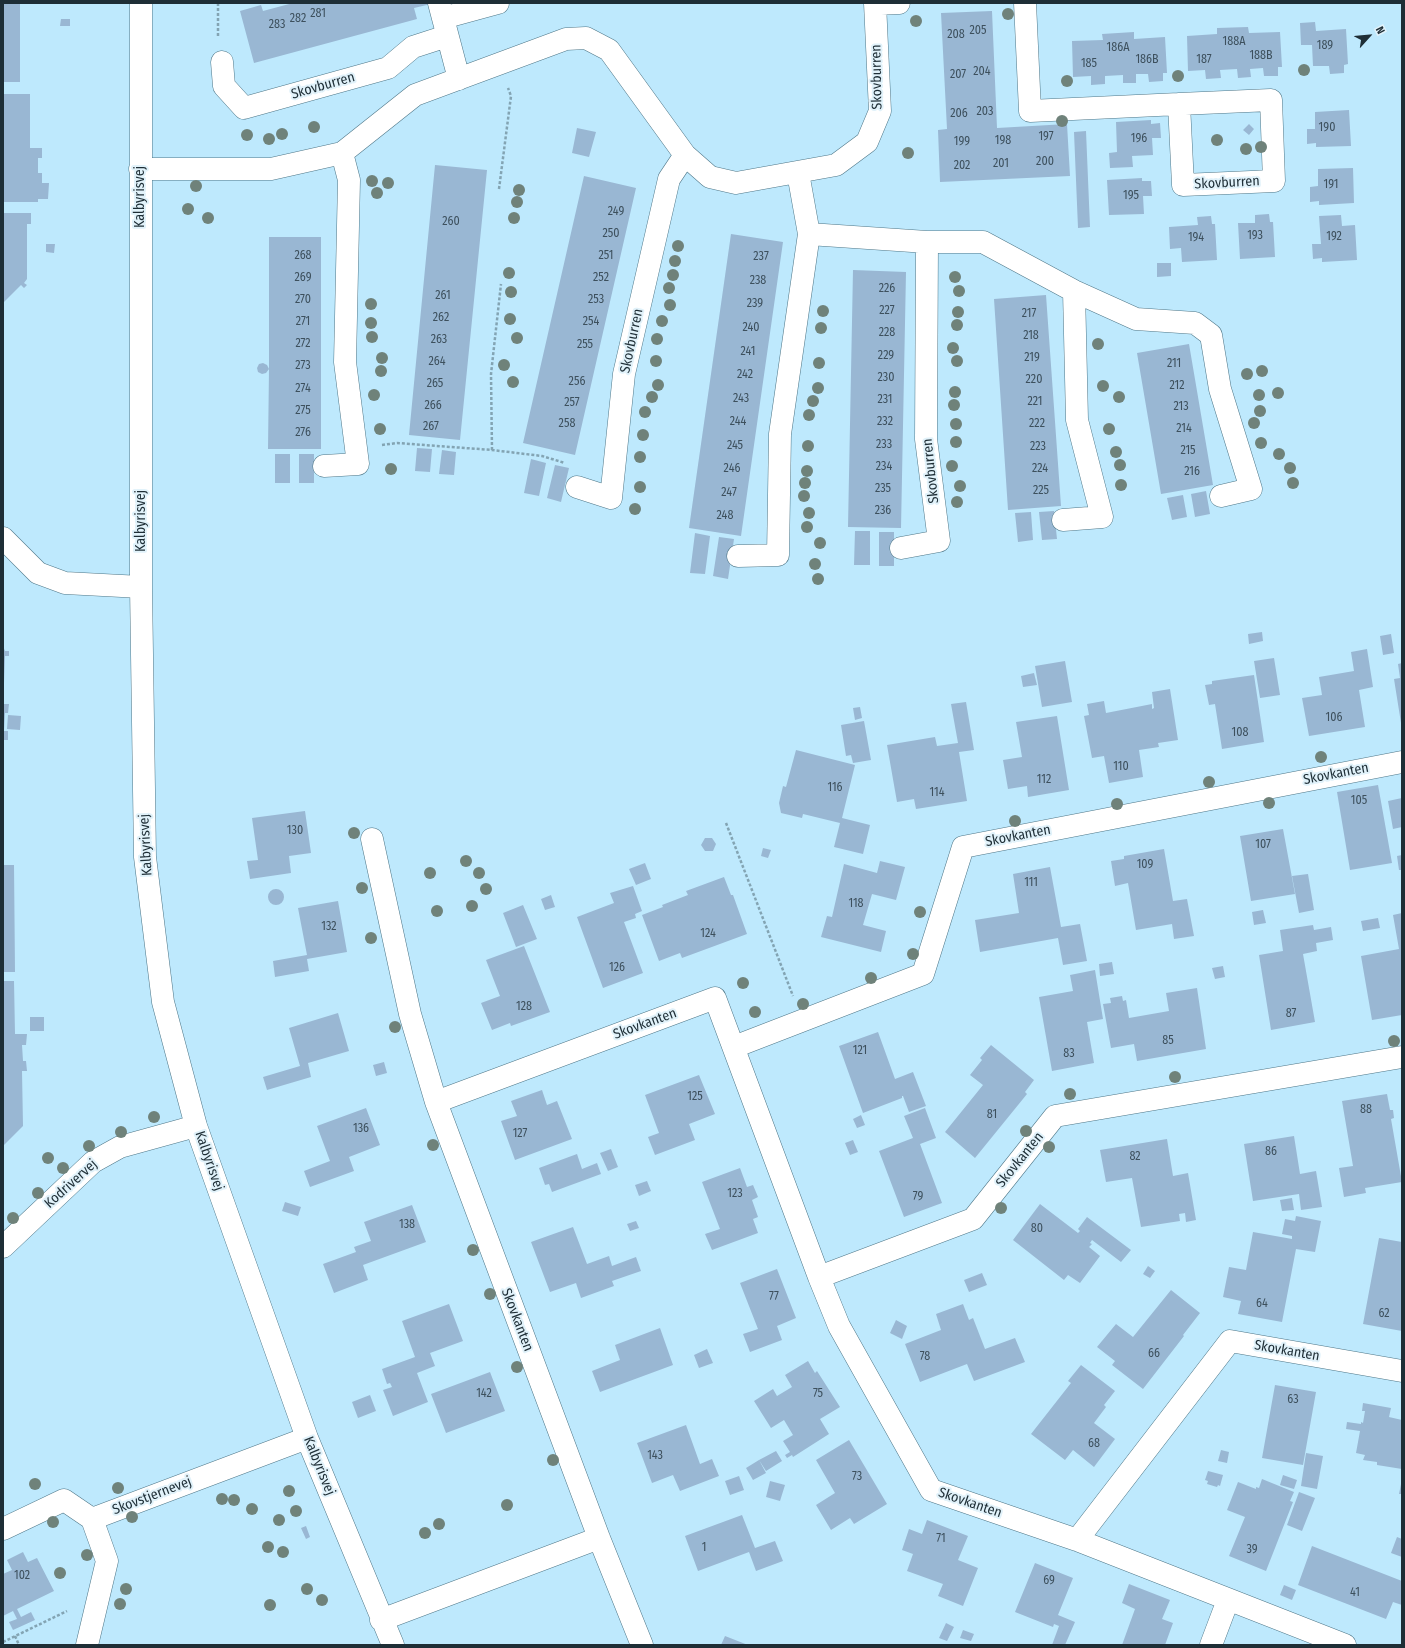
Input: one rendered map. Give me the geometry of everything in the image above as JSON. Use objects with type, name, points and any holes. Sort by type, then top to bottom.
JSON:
[{"type":"street","name":"Kalbyrisvej","points":[[140,3],[141,587],[144,857],[163,1002],[196,1126],[307,1438],[381,1620],[393,1645]]},
{"type":"street","name":"Skovburren","points":[[222,62],[224,86],[244,108],[388,68],[443,19],[498,3]]},
{"type":"street","name":"Skovburren","points":[[140,169],[270,169],[342,153],[415,95],[566,39],[586,38],[609,50],[685,155],[710,177],[736,183],[836,165],[867,142],[880,110],[875,4],[899,3]]},
{"type":"street","name":"Skovburren","points":[[1025,3],[1030,111],[1178,104],[1271,100],[1274,181],[1183,185],[1178,104]]},
{"type":"street","points":[[443,19],[459,79]]},
{"type":"street","points":[[324,466],[358,464],[345,362],[349,180],[342,153]]},
{"type":"street","name":"Skovburren","points":[[576,487],[611,498],[624,374],[669,179],[685,155]]},
{"type":"street","points":[[738,556],[778,555],[780,434],[809,234],[798,173]]},
{"type":"street","points":[[809,234],[927,242],[983,242],[1074,291],[1136,318],[1195,323],[1211,335],[1220,389],[1251,490],[1221,496]]},
{"type":"street","name":"Skovburren","points":[[901,548],[939,541],[926,439],[927,242]]},
{"type":"street","points":[[1063,520],[1102,517],[1077,420],[1074,291]]},
{"type":"street","points":[[3,538],[38,573],[45,576],[65,583],[141,587]]},
{"type":"street","name":"Skovkanten","points":[[734,1047],[923,974],[963,847],[1402,762]]},
{"type":"street","name":"Skovkanten","points":[[372,839],[410,1014],[436,1102],[599,1538],[642,1645]]},
{"type":"street","name":"Skovkanten","points":[[436,1102],[715,998],[819,1277],[839,1326],[931,1490],[1077,1540],[1345,1645]]},
{"type":"street","name":"Skovkanten","points":[[819,1277],[973,1219],[1055,1116],[1402,1057]]},
{"type":"street","name":"Kodrivervej","points":[[3,1247],[93,1162],[120,1147],[196,1126]]},
{"type":"street","name":"Skovkanten","points":[[1077,1540],[1230,1341],[1402,1371]]},
{"type":"street","name":"Skovstjernevej","points":[[92,1519],[307,1438]]},
{"type":"street","points":[[3,1529],[64,1500],[92,1519],[107,1561],[87,1645]]},
{"type":"street","points":[[381,1620],[599,1538]]},
{"type":"street","points":[[1211,1645],[1228,1600]]},
{"type":"path","points":[[218,3],[218,52],[222,62]]},
{"type":"path","points":[[499,188],[511,96],[500,64]]},
{"type":"path","points":[[492,450],[491,374],[501,284]]},
{"type":"path","points":[[356,449],[397,443],[492,450],[542,456],[574,465],[576,487]]},
{"type":"path","points":[[726,823],[803,1021]]},
{"type":"path","points":[[3,1642],[98,1596]]},
{"type":"path","points":[[15,1636],[19,1645]]},
{"type":"building","points":[[3,3],[20,3],[20,82],[3,82]]},
{"type":"building","points":[[293,3],[431,4],[414,8],[417,19],[254,63],[240,11],[261,5],[263,11]]},
{"type":"building","points":[[992,11],[997,128],[1067,124],[1070,176],[940,182],[938,130],[947,129],[941,13]]},
{"type":"building","points":[[61,19],[70,19],[70,26],[60,26]]},
{"type":"building","points":[[1315,22],[1316,31],[1346,29],[1348,64],[1344,65],[1344,73],[1330,74],[1329,66],[1313,66],[1312,45],[1301,45],[1300,23]]},
{"type":"building","points":[[1248,27],[1249,33],[1280,32],[1282,67],[1278,67],[1278,76],[1264,76],[1263,68],[1250,69],[1251,77],[1238,78],[1237,69],[1220,70],[1221,78],[1206,79],[1205,70],[1188,71],[1187,36],[1217,34],[1217,28]]},
{"type":"building","points":[[1134,32],[1134,39],[1165,37],[1167,73],[1163,73],[1163,81],[1149,82],[1148,74],[1136,74],[1136,83],[1123,83],[1123,75],[1105,76],[1105,84],[1091,85],[1091,76],[1073,77],[1072,41],[1103,40],[1102,34]]},
{"type":"building","points":[[3,94],[30,94],[30,148],[42,148],[42,158],[38,158],[38,173],[42,173],[42,183],[49,183],[48,199],[38,199],[38,202],[3,202]]},
{"type":"building","points":[[1349,110],[1351,146],[1316,147],[1316,143],[1307,144],[1307,129],[1315,129],[1315,112]]},
{"type":"building","points":[[1151,120],[1151,124],[1160,123],[1161,138],[1152,138],[1153,155],[1132,156],[1133,167],[1110,168],[1109,153],[1117,152],[1116,122]]},
{"type":"building","points":[[1249,124],[1254,129],[1249,135],[1243,130]]},
{"type":"building","points":[[577,128],[596,132],[589,157],[572,153]]},
{"type":"building","points":[[1086,131],[1090,227],[1078,228],[1074,132]]},
{"type":"building","points":[[435,165],[487,170],[460,440],[409,435]]},
{"type":"building","points":[[1353,168],[1354,203],[1319,205],[1319,201],[1310,202],[1310,187],[1318,186],[1318,169]]},
{"type":"building","points":[[584,176],[636,188],[575,455],[523,443]]},
{"type":"building","points":[[1142,178],[1142,181],[1151,181],[1152,196],[1143,196],[1144,214],[1109,215],[1107,180]]},
{"type":"building","points":[[3,213],[31,213],[31,224],[27,224],[27,279],[24,283],[27,285],[24,288],[21,285],[3,303]]},
{"type":"building","points":[[1269,214],[1270,222],[1273,222],[1275,257],[1240,259],[1238,223],[1255,223],[1255,215]]},
{"type":"building","points":[[1341,215],[1342,226],[1355,225],[1357,260],[1322,262],[1322,258],[1313,259],[1312,244],[1321,244],[1319,216]]},
{"type":"building","points":[[1211,216],[1212,224],[1215,224],[1217,260],[1182,262],[1181,248],[1170,249],[1169,227],[1198,225],[1197,217]]},
{"type":"building","points":[[731,234],[783,242],[741,536],[689,528]]},
{"type":"building","points":[[269,237],[321,237],[321,449],[268,449]]},
{"type":"building","points":[[46,244],[55,244],[54,253],[46,252]]},
{"type":"building","points":[[1157,263],[1171,263],[1171,276],[1157,277]]},
{"type":"building","points":[[853,270],[906,272],[901,528],[848,527]]},
{"type":"building","points":[[1046,295],[1061,506],[1008,510],[994,299]]},
{"type":"building","points":[[1189,344],[1213,485],[1161,494],[1137,353]]},
{"type":"building","points":[[263,363],[267,365],[269,369],[266,373],[262,374],[258,372],[257,368],[259,364]]},
{"type":"building","points":[[417,448],[432,449],[430,472],[415,471]]},
{"type":"building","points":[[442,450],[456,452],[454,475],[439,474]]},
{"type":"building","points":[[275,454],[290,454],[290,483],[275,483]]},
{"type":"building","points":[[299,454],[314,454],[314,483],[299,483]]},
{"type":"building","points":[[531,459],[546,463],[539,496],[524,493]]},
{"type":"building","points":[[555,465],[569,468],[561,502],[547,498]]},
{"type":"building","points":[[1206,491],[1210,514],[1195,517],[1191,494]]},
{"type":"building","points":[[1183,495],[1187,517],[1172,520],[1167,498]]},
{"type":"building","points":[[1054,511],[1057,539],[1042,540],[1039,512]]},
{"type":"building","points":[[1031,512],[1033,540],[1018,542],[1015,513]]},
{"type":"building","points":[[855,531],[870,531],[870,565],[854,565]]},
{"type":"building","points":[[879,532],[894,532],[894,566],[879,566]]},
{"type":"building","points":[[695,533],[710,536],[705,574],[690,573]]},
{"type":"building","points":[[719,537],[734,539],[728,579],[713,576]]},
{"type":"building","points":[[1262,632],[1263,641],[1249,644],[1248,634]]},
{"type":"building","points":[[1391,634],[1394,653],[1383,655],[1380,636]]},
{"type":"building","points":[[3,646],[5,651],[9,651],[9,656],[5,656],[4,683],[3,683]]},
{"type":"building","points":[[1367,649],[1373,687],[1359,690],[1365,727],[1309,736],[1302,698],[1322,695],[1319,677],[1354,671],[1351,652]]},
{"type":"building","points":[[1274,658],[1280,695],[1260,698],[1254,661]]},
{"type":"building","points":[[1065,661],[1072,702],[1042,707],[1035,666]]},
{"type":"building","points":[[1402,663],[1401,723],[1394,679],[1400,678],[1398,664]]},
{"type":"building","points":[[1034,673],[1037,685],[1023,687],[1021,676]]},
{"type":"building","points":[[1254,675],[1264,742],[1222,749],[1215,704],[1209,705],[1205,685],[1212,684],[1212,681]]},
{"type":"building","points":[[1170,689],[1178,740],[1158,743],[1159,747],[1139,750],[1143,777],[1109,783],[1104,756],[1092,758],[1084,716],[1089,715],[1087,704],[1104,701],[1106,713],[1152,704],[1152,709],[1154,708],[1152,692]]},
{"type":"building","points":[[966,702],[974,750],[959,752],[967,801],[916,809],[914,799],[897,802],[887,745],[935,737],[937,746],[958,743],[951,704]]},
{"type":"building","points":[[3,704],[9,704],[8,713],[5,713],[4,731],[8,731],[8,740],[3,740]]},
{"type":"building","points":[[860,707],[862,718],[855,720],[853,708]]},
{"type":"building","points":[[8,715],[21,716],[20,730],[7,729]]},
{"type":"building","points":[[1057,716],[1069,790],[1028,797],[1027,786],[1008,789],[1003,760],[1022,757],[1016,722]]},
{"type":"building","points":[[864,721],[871,760],[853,763],[851,755],[846,756],[841,725]]},
{"type":"building","points":[[796,750],[855,765],[842,818],[870,825],[863,854],[834,847],[840,823],[803,814],[802,818],[781,813],[779,803],[783,786],[786,787]]},
{"type":"building","points":[[1378,785],[1392,863],[1350,870],[1337,792]]},
{"type":"building","points":[[1402,798],[1402,827],[1393,829],[1388,801]]},
{"type":"building","points":[[305,811],[311,853],[289,856],[291,873],[250,879],[247,861],[258,860],[252,818]]},
{"type":"building","points":[[1283,829],[1295,894],[1251,901],[1240,836]]},
{"type":"building","points":[[705,838],[712,838],[716,844],[713,851],[705,851],[701,845]]},
{"type":"building","points":[[763,848],[771,850],[768,858],[761,856]]},
{"type":"building","points":[[1164,849],[1173,901],[1187,899],[1194,936],[1174,939],[1172,924],[1136,930],[1128,883],[1115,886],[1111,861],[1124,859],[1124,856]]},
{"type":"building","points":[[1402,855],[1402,870],[1399,870],[1397,856]]},
{"type":"building","points":[[880,861],[905,867],[896,900],[872,894],[863,925],[886,931],[881,952],[821,937],[827,916],[832,917],[844,864],[877,873]]},
{"type":"building","points":[[645,863],[651,879],[636,885],[629,869]]},
{"type":"building","points":[[3,865],[14,865],[15,972],[3,972]]},
{"type":"building","points":[[1050,867],[1061,927],[1080,924],[1087,961],[1063,965],[1058,938],[980,952],[975,920],[1019,913],[1013,874]]},
{"type":"building","points":[[1308,874],[1314,910],[1299,913],[1292,876]]},
{"type":"building","points":[[724,877],[731,895],[733,895],[747,934],[682,958],[680,953],[659,961],[642,915],[688,895],[686,891]]},
{"type":"building","points":[[633,886],[642,911],[635,914],[636,918],[624,922],[643,973],[603,988],[577,917],[614,903],[610,893]]},
{"type":"building","points":[[276,889],[283,894],[284,897],[279,904],[276,905],[269,900],[268,897],[273,890]]},
{"type":"building","points":[[551,895],[555,907],[545,910],[541,899]]},
{"type":"building","points":[[338,901],[347,952],[307,959],[309,971],[275,977],[273,961],[307,955],[298,908]]},
{"type":"building","points":[[523,905],[537,939],[516,947],[503,913]]},
{"type":"building","points":[[1263,910],[1266,923],[1254,925],[1252,912]]},
{"type":"building","points":[[1402,913],[1402,1015],[1372,1020],[1361,956],[1399,949],[1393,915]]},
{"type":"building","points":[[1378,918],[1380,928],[1363,931],[1361,921]]},
{"type":"building","points":[[1313,925],[1314,930],[1331,927],[1333,940],[1316,943],[1317,951],[1303,954],[1315,1022],[1271,1030],[1259,955],[1283,951],[1280,930]]},
{"type":"building","points":[[524,946],[550,1012],[511,1026],[510,1023],[492,1030],[481,1003],[500,996],[486,960]]},
{"type":"building","points":[[1112,962],[1114,974],[1100,976],[1099,964]]},
{"type":"building","points":[[1223,966],[1225,977],[1215,979],[1212,968]]},
{"type":"building","points":[[1095,970],[1103,1019],[1087,1022],[1094,1063],[1052,1071],[1039,997],[1073,991],[1070,975]]},
{"type":"building","points":[[3,981],[14,981],[15,1034],[27,1034],[26,1045],[22,1045],[23,1061],[26,1061],[27,1071],[22,1071],[23,1126],[3,1146]]},
{"type":"building","points":[[1197,988],[1206,1049],[1137,1061],[1134,1044],[1111,1048],[1103,1004],[1111,1003],[1110,998],[1122,996],[1123,1001],[1126,1000],[1129,1018],[1169,1011],[1166,993]]},
{"type":"building","points":[[338,1013],[349,1051],[308,1063],[311,1077],[267,1090],[263,1077],[300,1066],[289,1028]]},
{"type":"building","points":[[30,1017],[44,1017],[44,1031],[30,1031]]},
{"type":"building","points":[[878,1032],[895,1079],[913,1072],[926,1106],[909,1112],[902,1096],[902,1098],[863,1113],[839,1046]]},
{"type":"building","points":[[991,1045],[1034,1080],[1025,1092],[1027,1094],[975,1158],[945,1132],[983,1085],[970,1075],[982,1060],[980,1058]]},
{"type":"building","points":[[384,1062],[387,1073],[376,1076],[373,1065]]},
{"type":"building","points":[[699,1075],[715,1114],[689,1124],[695,1140],[655,1155],[648,1137],[659,1133],[645,1095]]},
{"type":"building","points":[[542,1090],[547,1105],[557,1101],[572,1139],[515,1160],[501,1121],[517,1116],[511,1101]]},
{"type":"building","points":[[1387,1094],[1390,1110],[1393,1110],[1394,1118],[1391,1119],[1402,1182],[1365,1188],[1366,1193],[1344,1197],[1339,1168],[1353,1166],[1342,1101]]},
{"type":"building","points":[[366,1108],[380,1145],[349,1157],[354,1171],[310,1187],[304,1171],[330,1161],[317,1126]]},
{"type":"building","points":[[925,1108],[936,1138],[920,1144],[942,1203],[904,1217],[879,1151],[913,1138],[904,1116]]},
{"type":"building","points":[[861,1115],[865,1125],[857,1128],[853,1119]]},
{"type":"building","points":[[1294,1136],[1300,1174],[1316,1171],[1322,1207],[1301,1210],[1299,1194],[1253,1201],[1244,1144]]},
{"type":"building","points":[[1167,1139],[1173,1176],[1188,1173],[1196,1220],[1186,1222],[1185,1213],[1179,1214],[1180,1221],[1141,1227],[1132,1178],[1106,1182],[1100,1150]]},
{"type":"building","points":[[853,1140],[858,1152],[850,1155],[845,1143]]},
{"type":"building","points":[[611,1149],[618,1167],[608,1171],[600,1153]]},
{"type":"building","points":[[577,1154],[582,1169],[597,1163],[601,1174],[552,1192],[549,1184],[545,1185],[539,1168]]},
{"type":"building","points":[[740,1168],[747,1187],[753,1185],[758,1197],[752,1200],[758,1217],[753,1219],[758,1233],[712,1250],[705,1234],[720,1229],[702,1182]]},
{"type":"building","points":[[647,1181],[651,1191],[639,1196],[635,1185]]},
{"type":"building","points":[[1292,1198],[1294,1210],[1282,1211],[1280,1200]]},
{"type":"building","points":[[285,1202],[301,1207],[298,1216],[282,1211]]},
{"type":"building","points":[[1040,1204],[1078,1233],[1080,1231],[1078,1229],[1087,1217],[1131,1250],[1121,1262],[1092,1240],[1090,1243],[1092,1244],[1089,1247],[1100,1256],[1080,1283],[1068,1275],[1064,1280],[1013,1240]]},
{"type":"building","points":[[412,1205],[426,1242],[363,1265],[368,1280],[334,1293],[323,1264],[356,1252],[354,1247],[371,1241],[364,1222]]},
{"type":"building","points":[[1296,1216],[1321,1221],[1315,1252],[1296,1249],[1282,1322],[1238,1314],[1241,1301],[1223,1297],[1229,1267],[1246,1270],[1253,1232],[1292,1239],[1292,1236],[1282,1234],[1285,1219],[1295,1221]]},
{"type":"building","points":[[636,1221],[639,1228],[630,1231],[627,1224]]},
{"type":"building","points":[[573,1227],[587,1264],[609,1256],[612,1266],[636,1257],[641,1271],[612,1281],[614,1286],[581,1298],[576,1283],[550,1292],[531,1242]]},
{"type":"building","points":[[1379,1238],[1402,1242],[1402,1331],[1363,1324]]},
{"type":"building","points":[[1148,1266],[1155,1271],[1150,1278],[1143,1274]]},
{"type":"building","points":[[777,1269],[796,1318],[777,1326],[782,1340],[750,1352],[743,1334],[758,1329],[740,1283]]},
{"type":"building","points":[[982,1273],[987,1285],[969,1292],[964,1280]]},
{"type":"building","points":[[1171,1290],[1200,1313],[1143,1389],[1112,1365],[1115,1361],[1097,1347],[1116,1324],[1133,1337]]},
{"type":"building","points":[[449,1304],[463,1341],[430,1353],[435,1366],[417,1373],[428,1402],[393,1416],[383,1390],[392,1387],[390,1383],[387,1384],[382,1369],[415,1357],[402,1321]]},
{"type":"building","points":[[963,1304],[969,1320],[973,1318],[985,1349],[1015,1338],[1025,1362],[974,1381],[967,1364],[920,1382],[905,1344],[941,1330],[936,1314]]},
{"type":"building","points":[[896,1320],[907,1326],[902,1339],[890,1333]]},
{"type":"building","points":[[660,1328],[673,1365],[600,1392],[592,1371],[620,1360],[615,1345]]},
{"type":"building","points":[[707,1349],[713,1363],[699,1368],[694,1355]]},
{"type":"building","points":[[808,1361],[815,1373],[817,1371],[840,1407],[820,1419],[829,1434],[793,1457],[792,1455],[787,1458],[785,1455],[790,1452],[783,1441],[793,1435],[784,1420],[771,1428],[754,1401],[773,1389],[777,1396],[792,1387],[785,1375]]},
{"type":"building","points":[[1081,1365],[1115,1391],[1104,1405],[1106,1407],[1094,1423],[1115,1439],[1094,1467],[1073,1450],[1065,1460],[1031,1434],[1071,1383],[1068,1381]]},
{"type":"building","points":[[490,1372],[505,1411],[446,1433],[431,1394]]},
{"type":"building","points":[[1275,1385],[1316,1392],[1303,1465],[1262,1458]]},
{"type":"building","points":[[370,1395],[376,1411],[358,1418],[352,1402]]},
{"type":"building","points":[[1363,1403],[1391,1408],[1389,1417],[1402,1420],[1402,1469],[1377,1465],[1377,1462],[1363,1460],[1365,1455],[1356,1453],[1360,1431],[1346,1429],[1347,1422],[1363,1423],[1365,1411],[1362,1411]]},
{"type":"building","points":[[686,1425],[700,1464],[712,1459],[719,1476],[680,1491],[673,1475],[652,1483],[637,1443]]},
{"type":"building","points":[[849,1440],[887,1504],[854,1524],[850,1518],[831,1530],[816,1505],[835,1493],[816,1460]]},
{"type":"building","points":[[1221,1450],[1229,1452],[1227,1463],[1218,1461]]},
{"type":"building","points":[[776,1451],[782,1461],[766,1471],[759,1460]]},
{"type":"building","points":[[1306,1453],[1323,1456],[1317,1489],[1301,1486]]},
{"type":"building","points":[[759,1460],[766,1473],[753,1480],[746,1468]]},
{"type":"building","points":[[1208,1471],[1223,1475],[1220,1486],[1218,1485],[1217,1487],[1207,1484],[1208,1481],[1205,1480]]},
{"type":"building","points":[[1283,1475],[1297,1480],[1294,1489],[1280,1485]]},
{"type":"building","points":[[739,1476],[744,1490],[730,1495],[725,1481]]},
{"type":"building","points":[[1262,1479],[1294,1492],[1290,1501],[1293,1502],[1266,1571],[1229,1556],[1245,1517],[1227,1510],[1238,1482],[1256,1489],[1256,1487],[1259,1488]]},
{"type":"building","points":[[770,1481],[785,1485],[780,1501],[766,1497]]},
{"type":"building","points":[[1401,1484],[1402,1494],[1399,1494]]},
{"type":"building","points":[[1299,1492],[1315,1498],[1302,1531],[1287,1525]]},
{"type":"building","points":[[742,1515],[755,1548],[775,1541],[783,1561],[756,1571],[749,1552],[698,1571],[685,1536]]},
{"type":"building","points":[[927,1520],[968,1536],[958,1560],[978,1568],[963,1606],[938,1596],[943,1584],[907,1571],[913,1554],[902,1550],[909,1529],[922,1534]]},
{"type":"building","points":[[306,1526],[310,1537],[306,1539],[301,1528]]},
{"type":"building","points":[[1397,1537],[1402,1539],[1402,1557],[1391,1553]]},
{"type":"building","points":[[1312,1546],[1402,1581],[1402,1605],[1393,1602],[1386,1619],[1298,1585]]},
{"type":"building","points":[[23,1552],[28,1562],[37,1558],[54,1591],[17,1609],[21,1617],[31,1612],[35,1620],[13,1630],[9,1622],[17,1619],[13,1611],[3,1616],[3,1574],[12,1570],[7,1560]]},
{"type":"building","points":[[1035,1563],[1073,1578],[1058,1615],[1075,1622],[1065,1645],[1052,1645],[1059,1626],[1054,1624],[1053,1627],[1015,1612]]},
{"type":"building","points":[[1129,1584],[1170,1600],[1162,1619],[1173,1623],[1165,1645],[1122,1645],[1135,1609],[1122,1603]]},
{"type":"building","points":[[1284,1585],[1296,1590],[1292,1600],[1280,1595]]},
{"type":"building","points":[[946,1623],[954,1627],[947,1641],[939,1638]]},
{"type":"building","points":[[963,1630],[974,1634],[971,1641],[960,1638]]},
{"type":"building","points":[[725,1636],[748,1645],[721,1645]]}]
